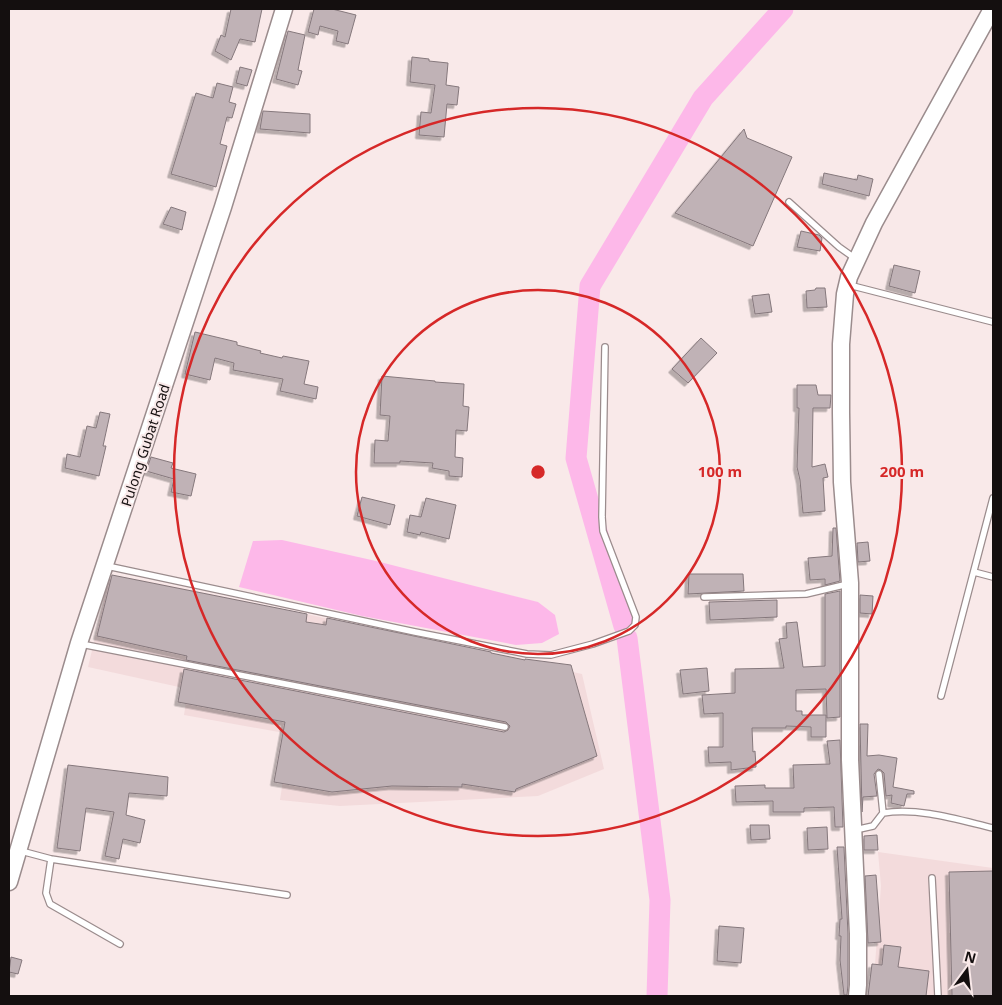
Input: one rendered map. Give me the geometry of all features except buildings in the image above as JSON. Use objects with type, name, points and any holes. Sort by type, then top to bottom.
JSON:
[{"type":"street","name":"Pulong Gubat Road","points":[[9,882],[79,643],[223,207],[284,9]]},
{"type":"street","points":[[856,996],[858,985],[858,934],[850,760],[850,583],[842,482],[840,413],[841,344],[845,294],[847,284],[874,223],[992,9]]},
{"type":"lane","points":[[789,202],[839,247],[857,260]]},
{"type":"lane","points":[[847,284],[993,322]]},
{"type":"lane","points":[[105,565],[405,630],[527,654],[552,655],[629,631],[635,625],[636,617],[603,530],[605,347]]},
{"type":"lane","points":[[941,696],[993,498]]},
{"type":"lane","points":[[974,572],[993,577]]},
{"type":"lane","points":[[704,596],[806,594],[850,583]]},
{"type":"lane","points":[[79,643],[505,727]]},
{"type":"lane","points":[[853,831],[873,826],[883,813],[879,774]]},
{"type":"lane","points":[[883,813],[925,814],[993,828]]},
{"type":"lane","points":[[19,851],[52,859],[288,895]]},
{"type":"lane","points":[[52,859],[46,893],[50,904],[120,944]]},
{"type":"lane","points":[[932,878],[938,996]]},
{"type":"shaded area","points":[[282,540],[376,561],[538,602],[555,615],[559,634],[542,643],[516,645],[362,616],[239,587],[253,541]]},
{"type":"shaded area","points":[[110,575],[255,603],[582,674],[604,769],[538,796],[340,806],[280,800],[290,734],[184,715],[188,689],[88,667]]},
{"type":"shaded area","points":[[878,852],[993,868],[993,996],[870,996],[875,964],[881,886]]},
{"type":"waterway","points":[[624,626],[576,458],[590,286],[703,98],[783,9]]},
{"type":"waterway","points":[[627,638],[660,900],[657,996]]}]
